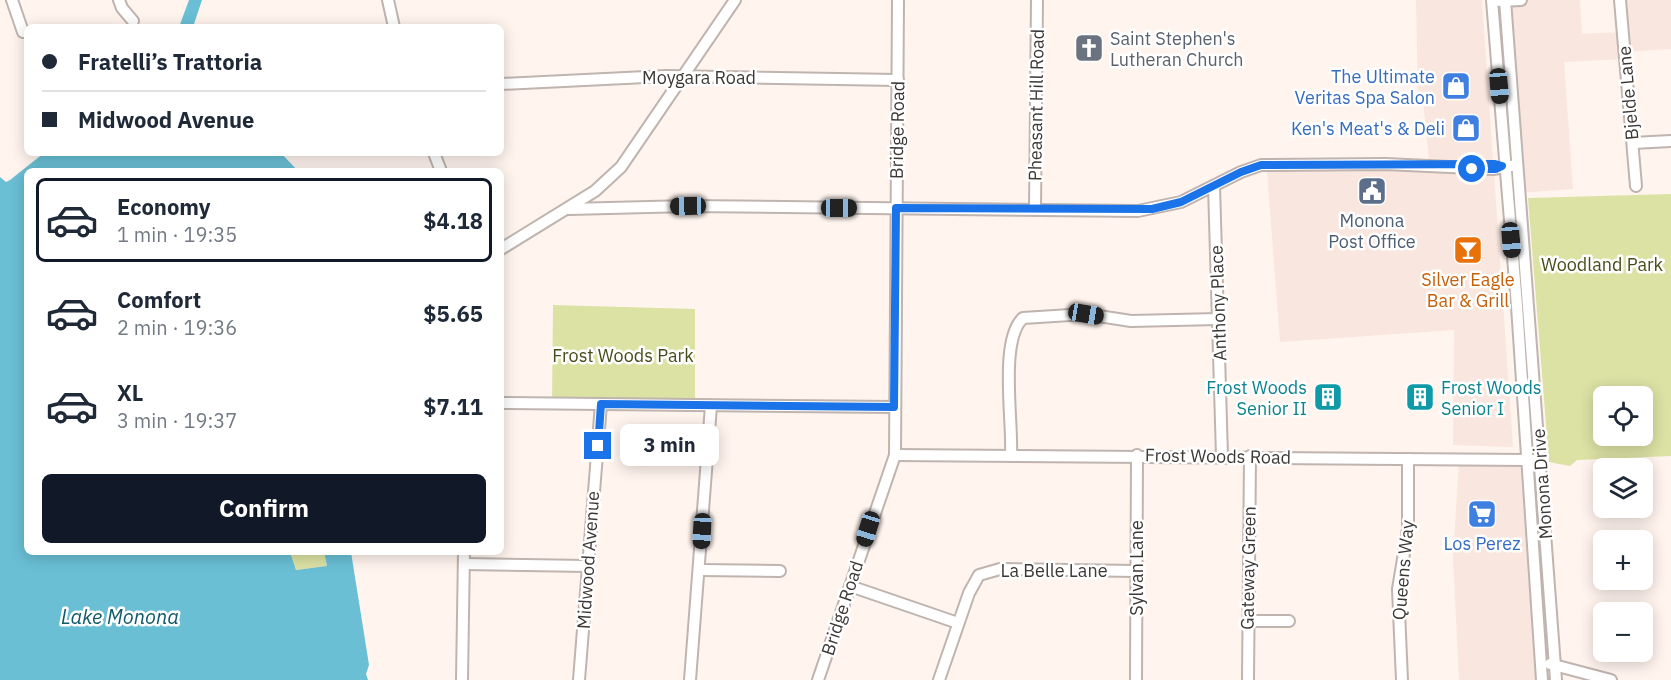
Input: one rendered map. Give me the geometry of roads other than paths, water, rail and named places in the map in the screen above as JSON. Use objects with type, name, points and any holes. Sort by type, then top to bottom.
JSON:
[{"type":"street","points":[[12,0],[23,32]]},
{"type":"street","points":[[119,0],[122,8],[133,21]]},
{"type":"street","points":[[388,0],[393,24]]},
{"type":"street","points":[[504,247],[569,209],[604,184],[621,167],[735,0]]},
{"type":"street","name":"Bridge Road","points":[[818,680],[895,455],[898,0]]},
{"type":"street","name":"Pheasant Hill Road","points":[[1035,209],[1037,0]]},
{"type":"street","points":[[1492,1],[1521,0]]},
{"type":"street","name":"Bjelde Lane","points":[[1620,0],[1636,186]]},
{"type":"street","name":"Monona Drive","points":[[1492,1],[1541,460],[1556,680]]},
{"type":"street","name":"Monona Drive","points":[[1505,1],[1508,166],[1542,680]]},
{"type":"street","name":"Moygara Road","points":[[504,84],[682,77],[898,80]]},
{"type":"street","points":[[1633,143],[1671,141]]},
{"type":"street","points":[[569,209],[595,207],[1152,209],[1181,202],[1261,165],[1453,166],[1495,164],[1508,166]]},
{"type":"street","points":[[595,207],[604,184]]},
{"type":"street","name":"Anthony Place","points":[[1214,186],[1222,456]]},
{"type":"street","points":[[1011,455],[1011,339],[1017,324],[1023,318],[1086,314],[1131,321],[1218,319]]},
{"type":"street","points":[[504,403],[894,407]]},
{"type":"street","name":"Midwood Avenue","points":[[579,680],[601,404]]},
{"type":"street","points":[[690,680],[711,406]]},
{"type":"street","name":"Frost Woods Road","points":[[895,455],[1137,455],[1541,460]]},
{"type":"street","name":"Sylvan Lane","points":[[1136,680],[1137,455]]},
{"type":"street","name":"Gateway Green","points":[[1248,680],[1250,456]]},
{"type":"street","name":"Queens Way","points":[[1402,680],[1398,589],[1408,529],[1408,459]]},
{"type":"street","points":[[462,680],[464,555]]},
{"type":"street","points":[[464,564],[588,566]]},
{"type":"street","name":"La Belle Lane","points":[[939,680],[974,580],[985,571],[1000,568],[1136,571]]},
{"type":"street","points":[[700,570],[780,571]]},
{"type":"street","points":[[850,586],[958,623]]},
{"type":"street","points":[[1248,621],[1289,621]]},
{"type":"street","points":[[1540,663],[1611,680]]},
{"type":"water","points":[[189,0],[202,0],[194,24],[180,24]]},
{"type":"water","name":"Lake Monona","points":[[40,156],[284,156],[295,168],[25,168]]},
{"type":"water","name":"Lake Monona","points":[[24,169],[24,555],[291,555],[296,570],[327,566],[325,555],[351,555],[369,665],[366,674],[368,680],[0,680],[0,177],[6,182]]},
{"type":"place","name":"Saint Stephen's Lutheran Church","points":[[1089,48]]},
{"type":"place","name":"The Ultimate Veritas Spa Salon","points":[[1456,86]]},
{"type":"place","name":"Ken's Meat's & Deli","points":[[1466,128]]},
{"type":"place","name":"Monona Post Office","points":[[1372,191]]},
{"type":"place","name":"Silver Eagle Bar & Grill","points":[[1468,250]]},
{"type":"place","name":"Frost Woods Senior II","points":[[1328,397]]},
{"type":"place","name":"Frost Woods Senior I","points":[[1420,397]]},
{"type":"place","name":"Los Perez","points":[[1482,514]]},
{"type":"park label","name":"Woodland Park","points":[[1602,264]]},
{"type":"park label","name":"Frost Woods Park","points":[[623,355]]}]
